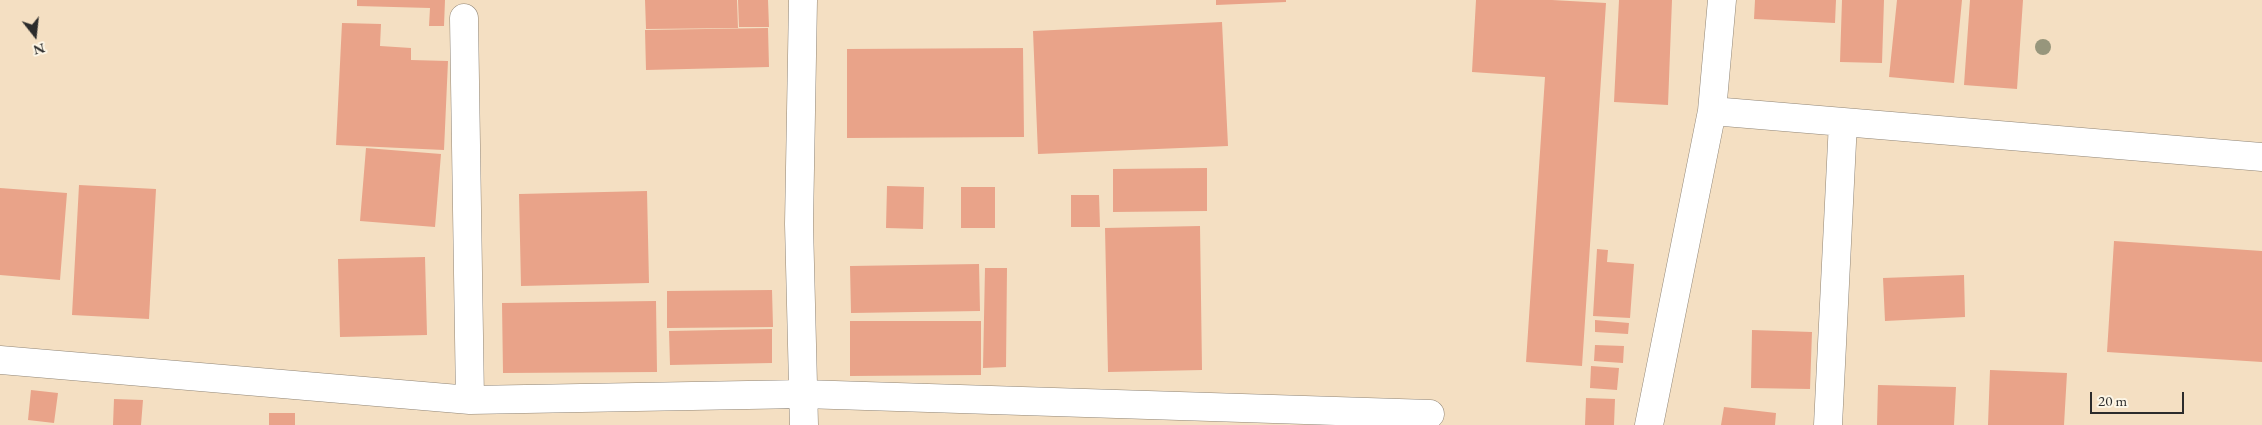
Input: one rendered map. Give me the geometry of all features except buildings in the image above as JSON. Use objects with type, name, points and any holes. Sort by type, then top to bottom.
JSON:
[{"type":"street","points":[[803,0],[799,224],[804,425]]},
{"type":"street","points":[[1649,425],[1712,111],[1722,0]]},
{"type":"street","points":[[464,18],[470,400]]},
{"type":"street","points":[[1712,111],[2262,158]]},
{"type":"street","points":[[1828,425],[1843,122]]},
{"type":"street","points":[[0,360],[470,400],[803,394],[1430,414]]}]
